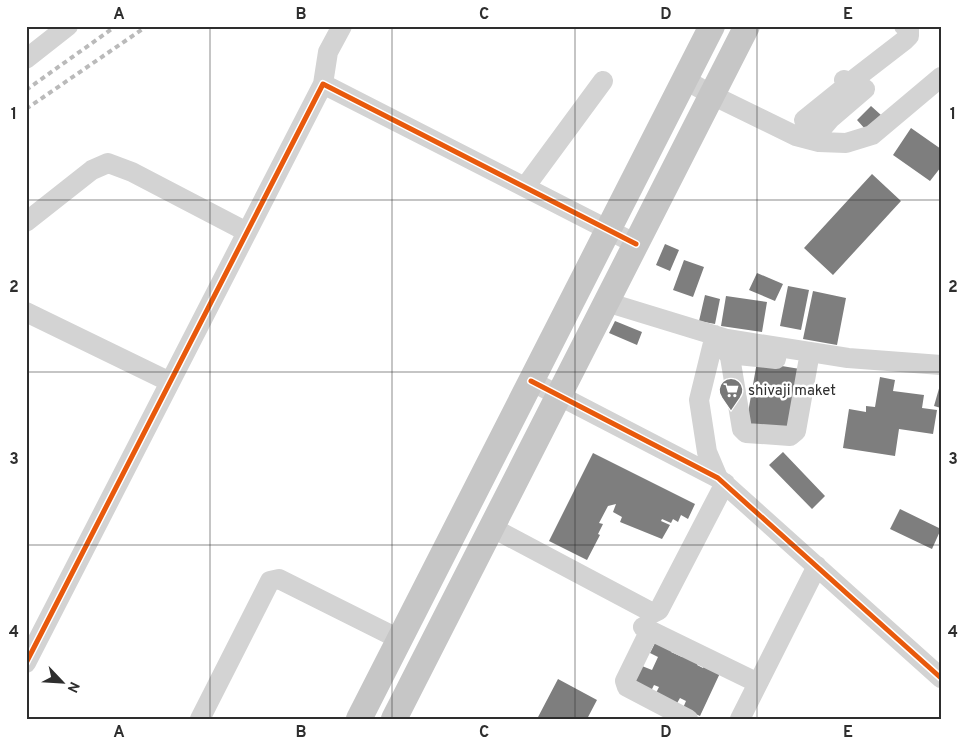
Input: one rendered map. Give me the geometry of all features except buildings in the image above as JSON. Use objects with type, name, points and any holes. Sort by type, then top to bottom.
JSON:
[{"type":"main road","points":[[369,715],[399,639],[712,26]]},
{"type":"main road","points":[[394,719],[747,26]]},
{"type":"street","points":[[26,59],[68,26]]},
{"type":"street","points":[[26,663],[323,84],[328,52],[342,26]]},
{"type":"street","points":[[844,80],[846,85],[848,84],[905,40],[909,36],[909,30],[904,26]]},
{"type":"street","points":[[684,79],[712,95],[796,136],[846,144],[872,135],[941,77]]},
{"type":"street","points":[[525,188],[603,81]]},
{"type":"street","points":[[323,84],[636,244]]},
{"type":"street","points":[[804,120],[840,91],[858,95],[830,119],[812,140]]},
{"type":"street","points":[[26,222],[92,170],[108,163],[132,172],[247,232]]},
{"type":"street","points":[[606,302],[724,343],[809,357],[941,365]]},
{"type":"street","points":[[26,312],[170,382]]},
{"type":"street","points":[[724,343],[742,429],[746,433],[790,436],[796,431],[809,357]]},
{"type":"street","points":[[721,480],[707,452],[699,400],[724,343]]},
{"type":"street","points":[[531,381],[721,480],[941,678]]},
{"type":"street","points":[[492,528],[653,613],[659,610],[721,480]]},
{"type":"street","points":[[740,719],[817,566]]},
{"type":"street","points":[[200,719],[270,581],[279,579],[399,639]]},
{"type":"street","points":[[688,719],[627,687],[625,681],[646,629],[758,683]]},
{"type":"railway","points":[[26,90],[116,26]]},
{"type":"railway","points":[[26,109],[147,26]]},
{"type":"cycle path","points":[[26,663],[323,84],[636,244]]},
{"type":"cycle path","points":[[531,381],[718,478],[941,678]]},
{"type":"place","name":"shivaji maket","points":[[731,411]]}]
